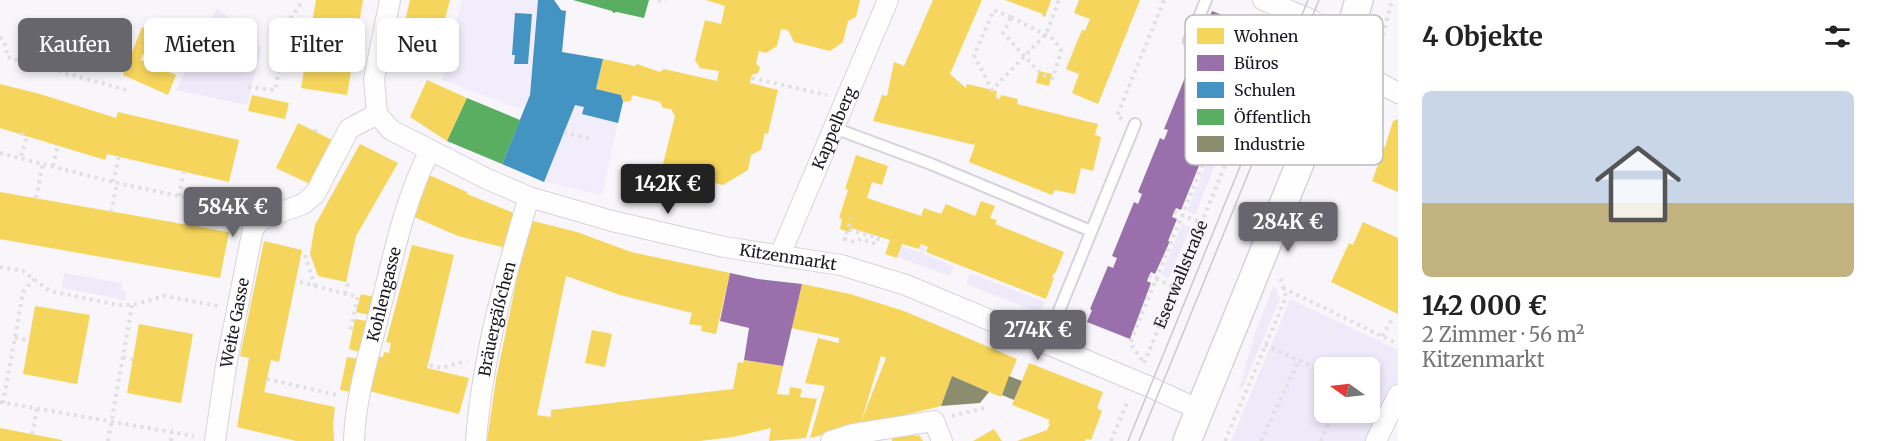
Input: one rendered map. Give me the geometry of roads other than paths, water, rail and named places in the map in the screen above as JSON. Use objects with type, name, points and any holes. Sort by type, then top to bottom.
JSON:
[{"type":"main road","points":[[1355,15],[1359,0]]},
{"type":"main road","points":[[1187,441],[1200,410],[1268,275],[1306,165]]},
{"type":"street","points":[[377,114],[374,79],[390,0]]},
{"type":"street","name":"Kappelberg","points":[[780,255],[888,0]]},
{"type":"street","points":[[1263,0],[1300,15]]},
{"type":"street","points":[[1383,85],[1398,93]]},
{"type":"street","name":"Kitzenmarkt","points":[[377,114],[392,130],[487,179],[529,197],[612,221],[724,247],[841,265],[906,285],[1046,344],[1132,390],[1200,410]]},
{"type":"street","name":"Weite Gasse","points":[[214,440],[237,309],[254,230],[262,219],[303,204],[315,194],[349,129],[377,114]]},
{"type":"street","name":"Kohlengasse","points":[[354,441],[366,365],[398,239],[411,197],[430,150]]},
{"type":"street","name":"Bräuergäßchen","points":[[476,441],[488,356],[506,276],[529,197]]},
{"type":"street","points":[[1376,441],[1398,395]]},
{"type":"street","points":[[831,441],[854,434],[934,421],[942,441]]},
{"type":"lane","points":[[1200,15],[1206,0]]},
{"type":"lane","points":[[1046,344],[1135,124]]},
{"type":"lane","points":[[834,128],[931,164],[1091,231]]},
{"type":"tram line","points":[[1302,15],[1308,0]]},
{"type":"tram line","points":[[1313,15],[1319,0]]},
{"type":"tram line","points":[[1128,441],[1241,165]]},
{"type":"tram line","points":[[1139,441],[1252,165]]}]
